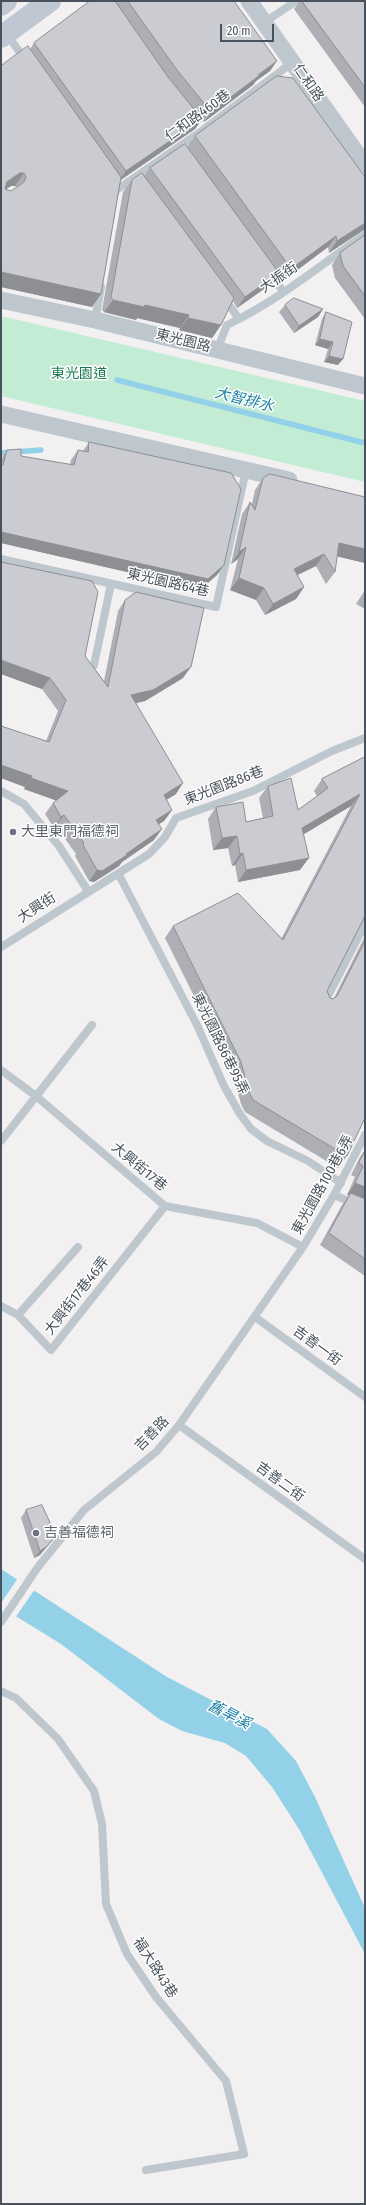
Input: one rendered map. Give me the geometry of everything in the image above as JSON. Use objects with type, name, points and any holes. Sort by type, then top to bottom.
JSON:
[{"type":"street","points":[[1,4],[6,1]]},
{"type":"street","points":[[4,35],[50,1]]},
{"type":"street","name":"仁和路","points":[[250,1],[365,165]]},
{"type":"street","name":"東光園路","points":[[1,300],[95,320],[365,386]]},
{"type":"street","points":[[1,414],[306,484]]},
{"type":"lane","points":[[265,22],[296,1]]},
{"type":"lane","points":[[4,35],[28,64]]},
{"type":"lane","name":"仁和路460巷","points":[[116,190],[137,181],[181,150],[201,127],[293,62]]},
{"type":"lane","name":"大振街","points":[[217,350],[227,325],[283,291],[365,234]]},
{"type":"lane","points":[[264,266],[283,291]]},
{"type":"lane","points":[[95,320],[102,281]]},
{"type":"lane","points":[[220,293],[239,319]]},
{"type":"lane","name":"東光園路64巷","points":[[1,559],[216,607],[246,470]]},
{"type":"lane","points":[[94,665],[112,584]]},
{"type":"lane","name":"東光園路86巷","points":[[88,891],[119,875],[149,854],[165,837],[176,818],[253,791],[332,751],[365,738]]},
{"type":"lane","points":[[1,791],[24,804],[59,846],[88,891]]},
{"type":"lane","name":"東光園路86巷95弄","points":[[119,875],[197,1025],[224,1086],[240,1114],[251,1129],[267,1141],[308,1161],[341,1183]]},
{"type":"lane","name":"大興街","points":[[1,947],[88,891]]},
{"type":"lane","points":[[324,1005],[365,924]]},
{"type":"lane","points":[[1,1141],[92,1025]]},
{"type":"lane","name":"大興街17巷","points":[[1,1070],[36,1096],[165,1206],[257,1224],[303,1247]]},
{"type":"lane","name":"東光園路100巷6弄","points":[[303,1247],[341,1183],[365,1135]]},
{"type":"lane","points":[[334,1195],[365,1208]]},
{"type":"lane","name":"大興街17巷46弄","points":[[1,1306],[18,1315],[51,1350],[165,1206]]},
{"type":"lane","points":[[18,1315],[78,1247]]},
{"type":"lane","name":"吉善路","points":[[1,1622],[38,1567],[84,1510],[156,1452],[179,1425],[303,1247]]},
{"type":"lane","name":"吉善一街","points":[[254,1317],[365,1397]]},
{"type":"lane","name":"吉善二街","points":[[179,1425],[365,1559]]},
{"type":"lane","name":"福大路43巷","points":[[1,1691],[16,1698],[58,1739],[94,1791],[102,1824],[106,1904],[127,1954],[156,1997],[226,2081],[244,2154],[146,2170]]},
{"type":"green space","name":"東光園道","points":[[1,316],[365,401],[365,482],[1,396]]},
{"type":"water","name":"舊旱溪","points":[[1,1569],[167,1677],[267,1729],[296,1761],[315,1797],[365,1908],[365,1954],[299,1829],[272,1787],[246,1756],[225,1743],[182,1731],[159,1719],[61,1644],[1,1607]]},
{"type":"pier","points":[[18,1578],[35,1589],[15,1618],[1,1610],[1,1603]]},
{"type":"building","points":[[90,1],[115,1],[168,77],[202,119],[126,171],[34,43]]},
{"type":"building","points":[[128,1],[234,1],[277,61],[211,112],[177,70]]},
{"type":"building","points":[[302,1],[365,1],[365,87]]},
{"type":"building","points":[[28,46],[121,177],[101,294],[1,272],[1,66]],"holes":[[[20,173],[24,173],[26,177],[24,182],[11,191],[5,189],[7,182]]]},
{"type":"building","points":[[277,76],[293,78],[365,177],[365,223],[337,241],[336,236],[292,268],[290,265],[289,266],[195,136]]},
{"type":"building","points":[[185,144],[279,273],[245,297],[150,168]]},
{"type":"building","points":[[142,173],[234,298],[221,325],[188,318],[189,315],[145,305],[144,307],[113,300],[111,297],[132,180]]},
{"type":"building","points":[[365,235],[365,296],[343,266],[340,253]]},
{"type":"building","points":[[294,298],[323,309],[299,326],[285,305]]},
{"type":"building","points":[[326,312],[352,322],[343,359],[329,356],[333,342],[320,339]]},
{"type":"building","points":[[89,442],[231,473],[241,489],[224,565],[208,579],[1,532],[1,465],[3,465],[7,450],[21,449],[21,456],[74,465],[78,450],[88,452]]},
{"type":"building","points":[[270,474],[365,497],[365,549],[339,543],[335,572],[324,554],[294,569],[304,587],[273,604],[264,588],[239,578],[246,547],[239,552],[250,502],[255,510],[263,478]]},
{"type":"building","points":[[1,562],[92,581],[98,592],[85,656],[108,687],[125,600],[136,592],[204,608],[191,667],[153,690],[131,695],[183,783],[164,795],[172,810],[156,820],[162,829],[126,854],[127,855],[102,871],[97,870],[83,845],[84,843],[64,815],[61,817],[53,803],[68,791],[31,778],[32,776],[1,765],[1,726],[49,742],[66,700],[50,678],[1,660]]},
{"type":"building","points":[[365,757],[365,916],[327,991],[330,998],[333,999],[337,996],[365,941],[365,1118],[347,1156],[253,1100],[249,1092],[241,1062],[173,926],[238,893],[283,940],[360,794],[302,828],[309,858],[246,870],[243,853],[240,854],[237,836],[222,838],[216,807],[243,802],[246,822],[273,816],[268,786],[291,778],[298,810],[328,788],[322,779]]},
{"type":"building","points":[[365,1151],[365,1187],[355,1183],[363,1166],[359,1163]]},
{"type":"building","points":[[351,1193],[365,1199],[365,1259],[329,1233]]},
{"type":"building","points":[[42,1505],[56,1536],[40,1551],[26,1510]]},
{"type":"waterway","name":"大智排水","points":[[117,380],[365,443]]},
{"type":"waterway","points":[[1,453],[41,450]]},
{"type":"place","name":"大里東門福德祠","points":[[13,832]]},
{"type":"place","name":"吉善福德祠","points":[[36,1533]]}]
